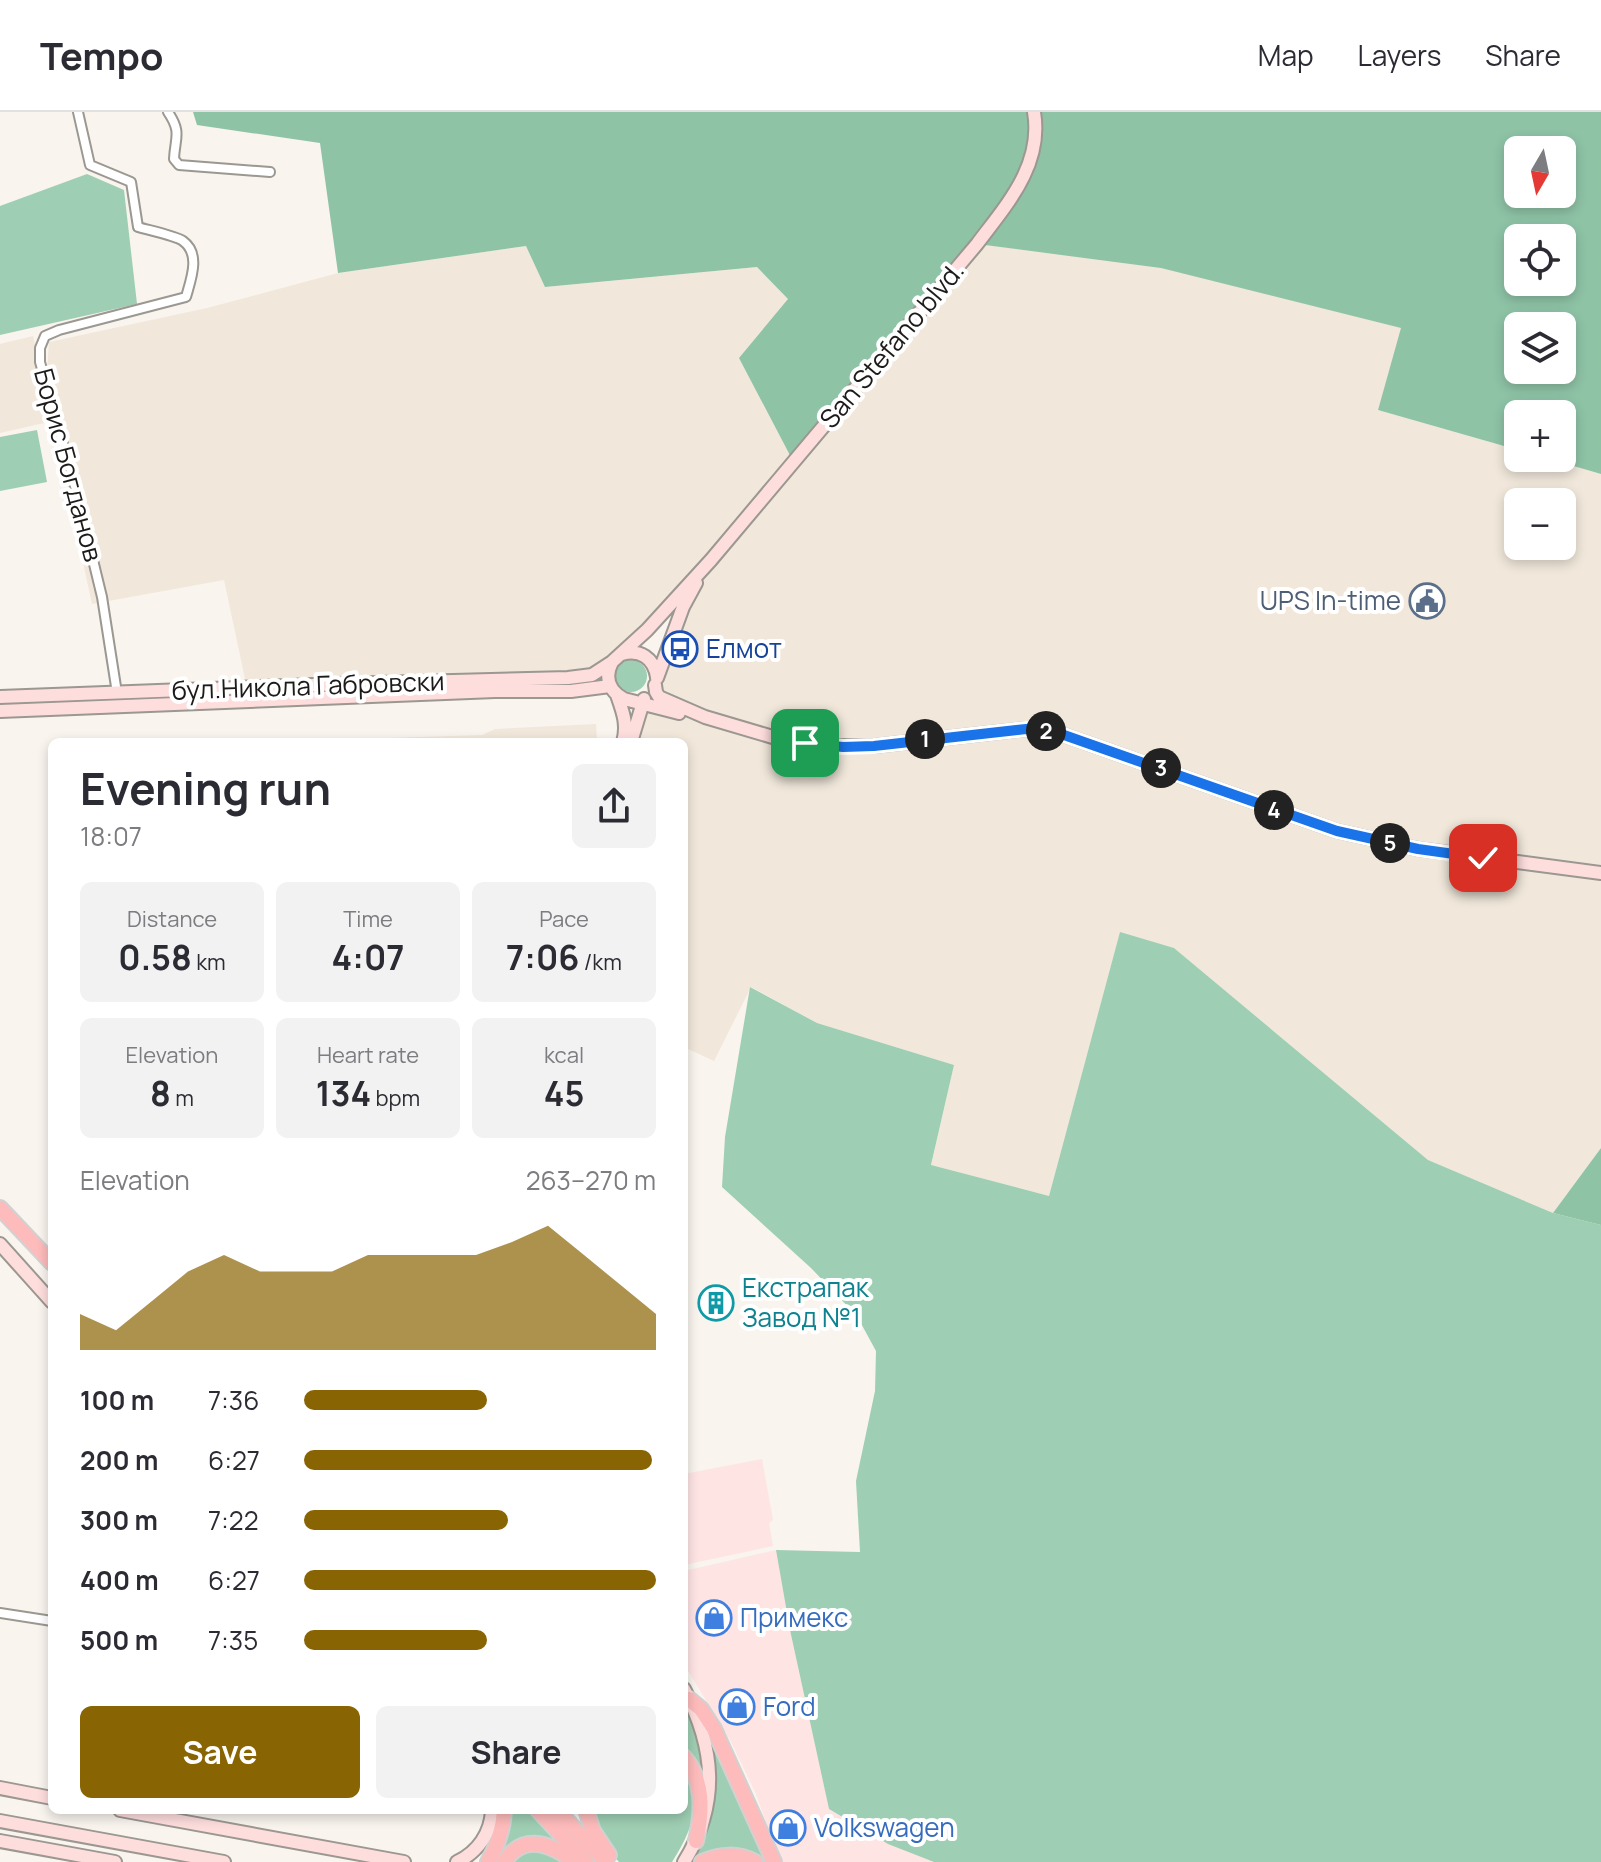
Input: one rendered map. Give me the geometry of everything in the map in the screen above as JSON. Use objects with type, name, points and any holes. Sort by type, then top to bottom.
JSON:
[{"type":"main road","points":[[0,1208],[48,1261]]},
{"type":"main road","points":[[688,1695],[701,1709],[713,1743],[774,1862]]},
{"type":"main road","points":[[688,1763],[695,1773],[700,1791],[696,1841]]},
{"type":"main road","points":[[488,1862],[501,1836],[504,1814]]},
{"type":"main road","points":[[542,1814],[586,1862]]},
{"type":"main road","points":[[561,1814],[606,1862]]},
{"type":"main road","points":[[587,1814],[593,1831],[614,1862]]},
{"type":"main road","points":[[504,1862],[515,1849],[535,1844],[548,1846],[575,1862]]},
{"type":"main road","points":[[702,1862],[725,1855],[755,1862]]},
{"type":"street","name":"Борис Богданов","points":[[78,112],[90,165],[131,182],[138,227],[183,241],[193,256],[193,273],[186,297],[59,330],[45,336],[40,348],[42,372],[76,490],[102,597],[117,693]]},
{"type":"street","points":[[168,112],[178,136],[174,159],[179,165],[270,172]]},
{"type":"street","name":"San Stefano blvd.","points":[[617,658],[711,560],[977,244],[1012,198],[1024,175],[1033,153],[1037,130],[1034,112]]},
{"type":"street","name":"San Stefano blvd.","points":[[656,681],[683,607],[711,560]]},
{"type":"street","points":[[624,738],[625,717],[608,672],[617,658],[633,652],[645,656],[654,665],[659,697],[705,717],[776,738],[843,747],[1026,729],[1046,731],[1337,831],[1418,849],[1601,873]]},
{"type":"street","name":"бул.Никола Габровски","points":[[0,697],[568,678],[592,675],[617,658]]},
{"type":"street","points":[[632,738],[639,701],[656,681]]},
{"type":"street","points":[[614,691],[682,714],[705,717]]},
{"type":"street","name":"бул.Никола Габровски","points":[[0,711],[480,692],[614,691]]},
{"type":"street","points":[[0,1244],[48,1298]]},
{"type":"street","points":[[0,1613],[48,1620]]},
{"type":"street","points":[[684,1862],[704,1820],[713,1743]]},
{"type":"street","points":[[0,1788],[48,1797]]},
{"type":"street","points":[[142,1814],[404,1862]]},
{"type":"street","points":[[457,1862],[482,1841],[491,1814]]},
{"type":"street","points":[[0,1821],[224,1862]]},
{"type":"street","points":[[0,1841],[115,1862]]},
{"type":"shaded area","points":[[977,244],[1155,266],[1402,328],[1378,410],[1504,446],[1504,472],[1576,472],[1576,467],[1601,474],[1601,1148],[1553,1213],[1428,1160],[1174,948],[1120,933],[1049,1196],[931,1166],[954,1065],[817,1023],[751,987],[714,1061],[688,1049],[688,738],[633,738],[644,698],[652,691],[708,565],[592,675],[244,688],[245,679],[224,580],[92,604],[68,493],[66,442],[47,371],[49,342],[207,308],[338,273],[526,246],[546,287],[757,267],[789,299]]},
{"type":"shaded area","points":[[33,336],[53,421],[0,433],[0,344]]},
{"type":"shaded area","points":[[596,724],[597,738],[389,738],[482,735],[495,729]]},
{"type":"shaded area","points":[[762,1459],[773,1520],[769,1523],[773,1546],[688,1564],[688,1473]]},
{"type":"shaded area","points":[[776,1550],[829,1809],[884,1842],[934,1862],[780,1862],[756,1794],[731,1742],[688,1671],[688,1570]]},
{"type":"green space","points":[[193,112],[1601,112],[1601,474],[1576,467],[1576,400],[1504,400],[1504,446],[1378,410],[1401,328],[1161,268],[977,244],[793,461],[739,358],[788,299],[757,267],[545,287],[526,246],[338,273],[320,143],[197,125]]},
{"type":"green space","points":[[87,174],[124,190],[137,304],[0,335],[0,206]]},
{"type":"green space","points":[[37,430],[47,482],[0,491],[0,437]]},
{"type":"green space","points":[[631,660],[643,664],[647,676],[643,688],[631,692],[619,688],[615,676],[619,664]]},
{"type":"green space","points":[[1120,932],[1174,948],[1428,1160],[1553,1213],[1601,1225],[1601,1862],[934,1862],[888,1844],[829,1809],[776,1550],[860,1552],[856,1481],[875,1391],[876,1351],[857,1316],[811,1268],[722,1187],[725,1137],[750,987],[817,1023],[954,1065],[931,1165],[1049,1196]]},
{"type":"green space","points":[[1601,1148],[1601,1225],[1553,1213]]},
{"type":"green space","points":[[688,1714],[698,1743],[704,1785],[688,1759]]},
{"type":"green space","points":[[717,1746],[770,1862],[691,1862],[709,1820],[715,1778],[712,1748]]},
{"type":"green space","points":[[688,1773],[694,1790],[693,1814],[685,1839],[672,1862],[619,1862],[608,1849],[592,1814],[688,1814]]},
{"type":"green space","points":[[506,1814],[535,1814],[576,1859],[545,1841],[500,1862],[491,1862]]},
{"type":"green space","points":[[540,1849],[565,1862],[510,1862],[526,1851]]},
{"type":"place","name":"UPS In-time","points":[[1427,601]]},
{"type":"place","name":"Елмот","points":[[680,649]]},
{"type":"place","name":"Екстрапак Завод №1","points":[[716,1303]]},
{"type":"place","name":"Примекс","points":[[714,1618]]},
{"type":"place","name":"Ford","points":[[737,1707]]},
{"type":"place","name":"Volkswagen","points":[[788,1828]]},
{"type":"route","points":[[805,743],[874,746],[1026,729],[1046,731],[1337,831],[1418,849],[1483,858]]}]
